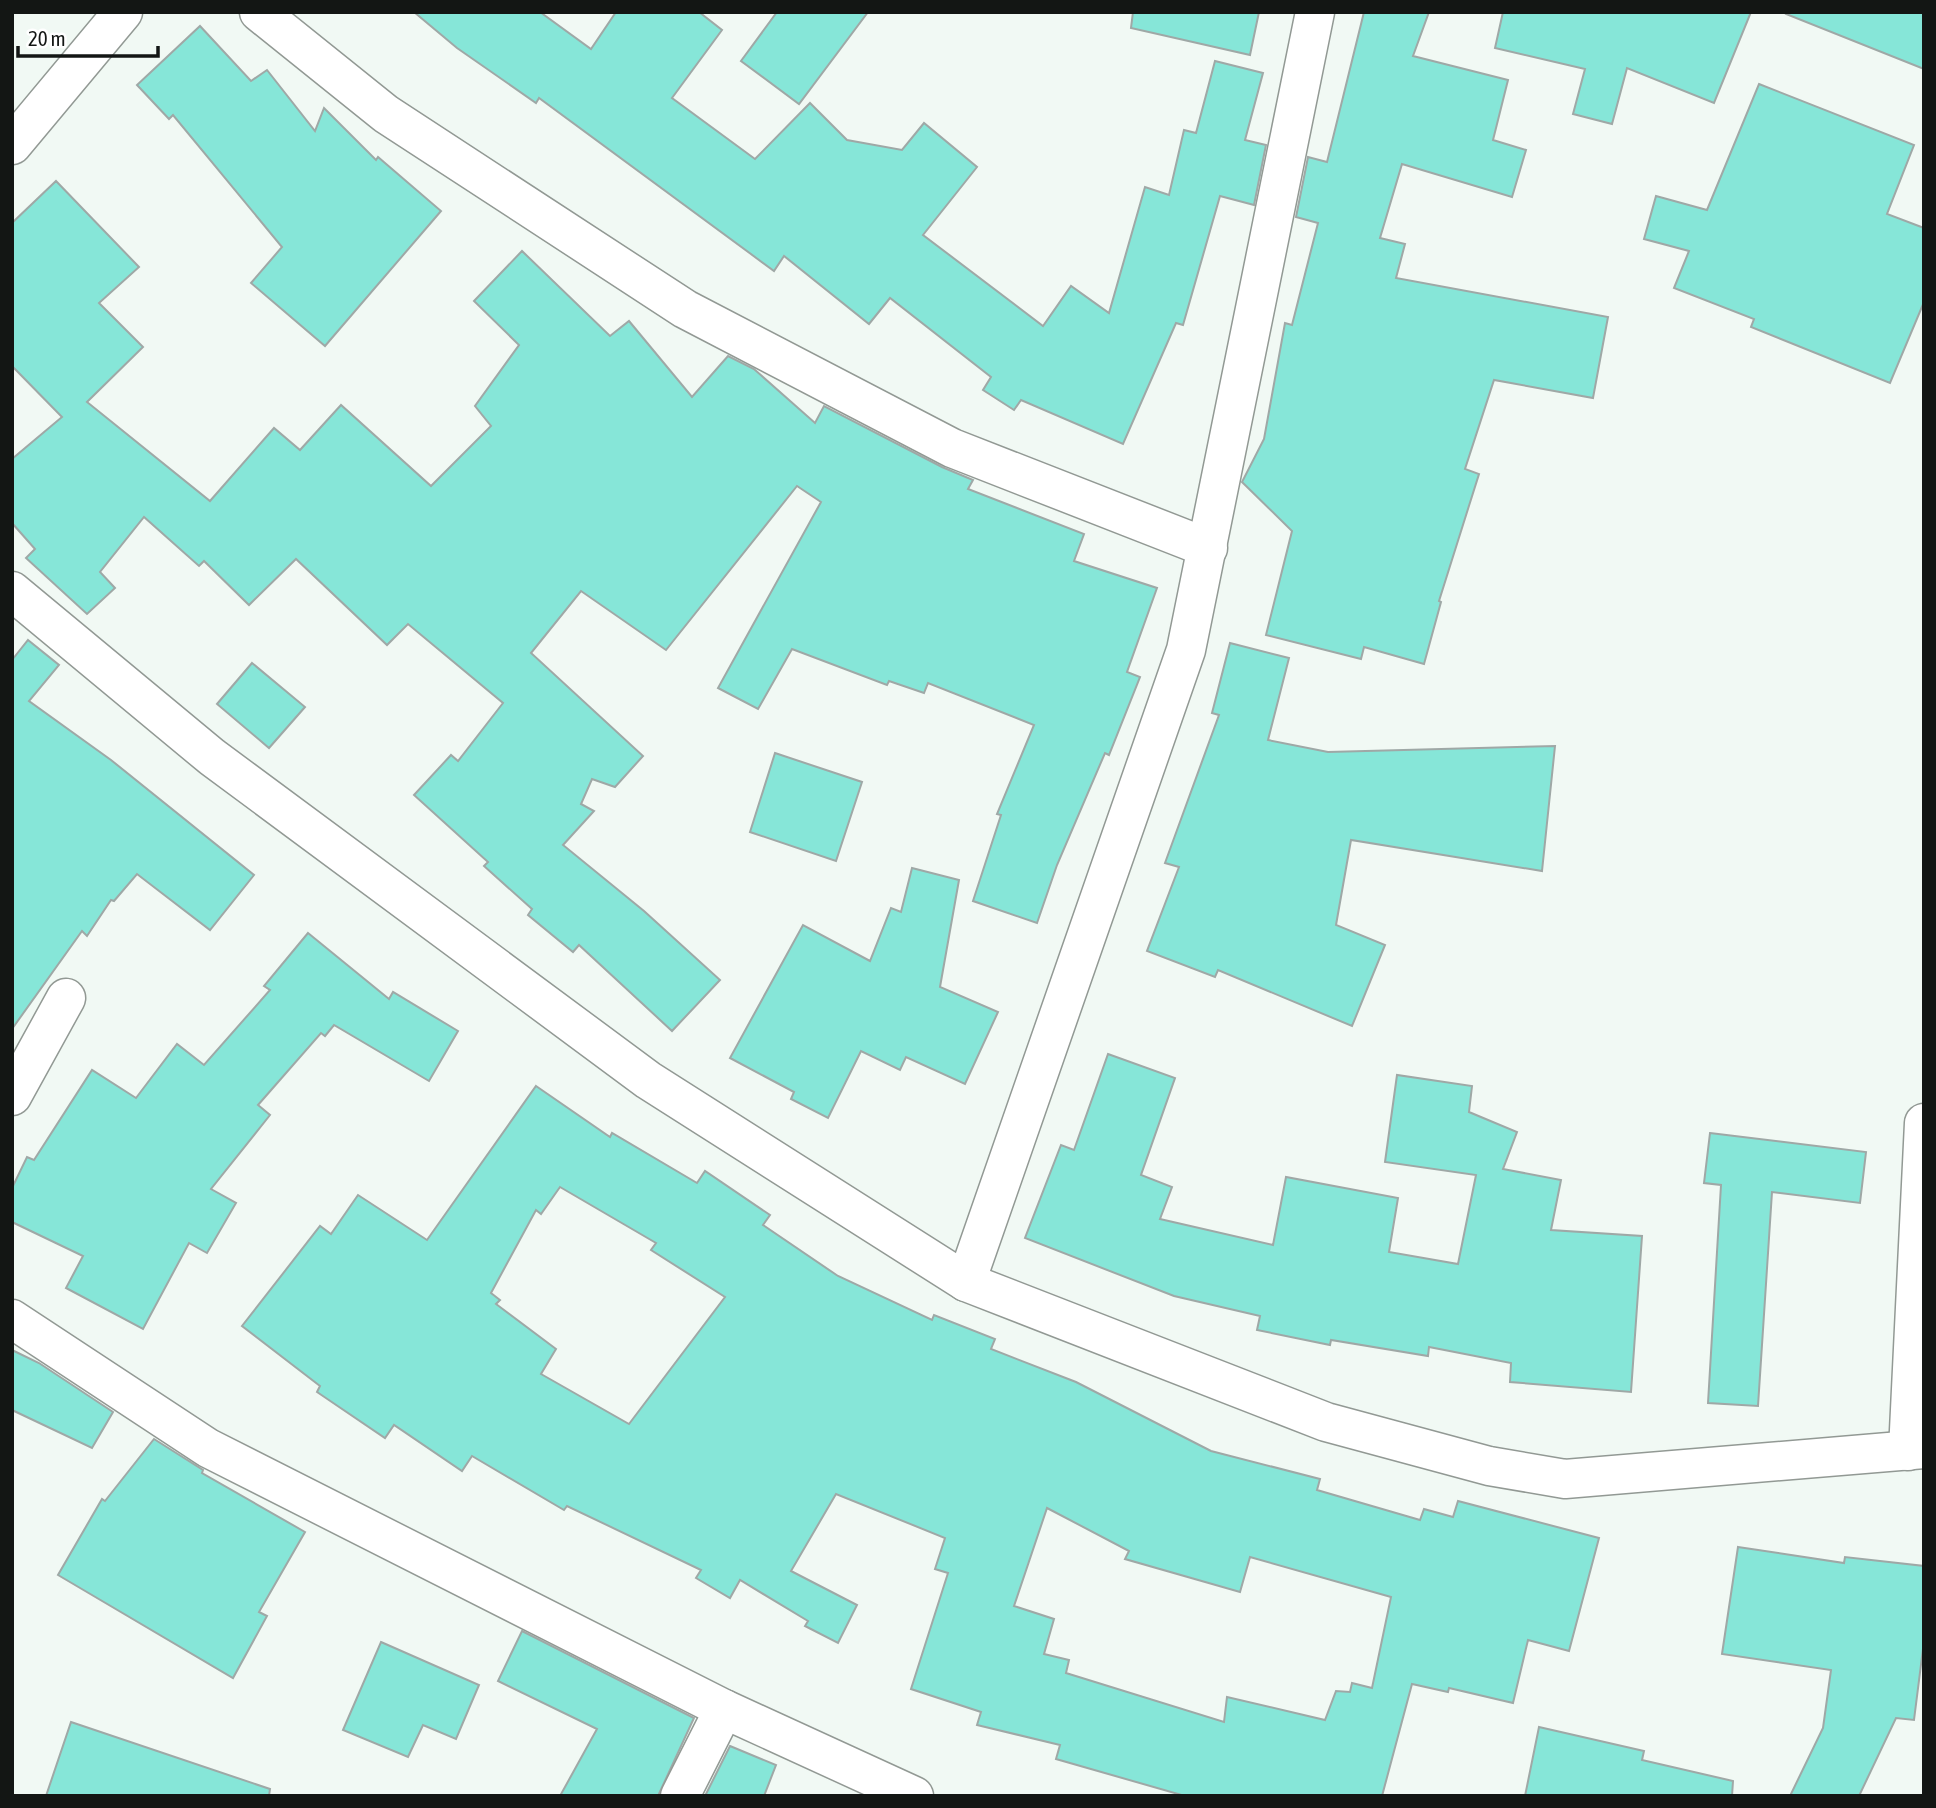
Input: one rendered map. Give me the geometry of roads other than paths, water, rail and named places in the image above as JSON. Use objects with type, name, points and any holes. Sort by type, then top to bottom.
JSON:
[{"type":"street","points":[[12,145],[123,12]]},
{"type":"street","points":[[260,12],[386,114],[685,309],[953,448],[1208,548]]},
{"type":"street","points":[[967,1282],[1186,650],[1315,12]]},
{"type":"street","points":[[12,591],[212,757],[648,1080],[967,1282],[1326,1422],[1489,1466],[1565,1479],[1916,1450],[1924,1123]]},
{"type":"street","points":[[12,1096],[66,998]]},
{"type":"street","points":[[12,1319],[208,1448],[724,1709],[914,1796]]},
{"type":"street","points":[[680,1796],[724,1709]]}]
